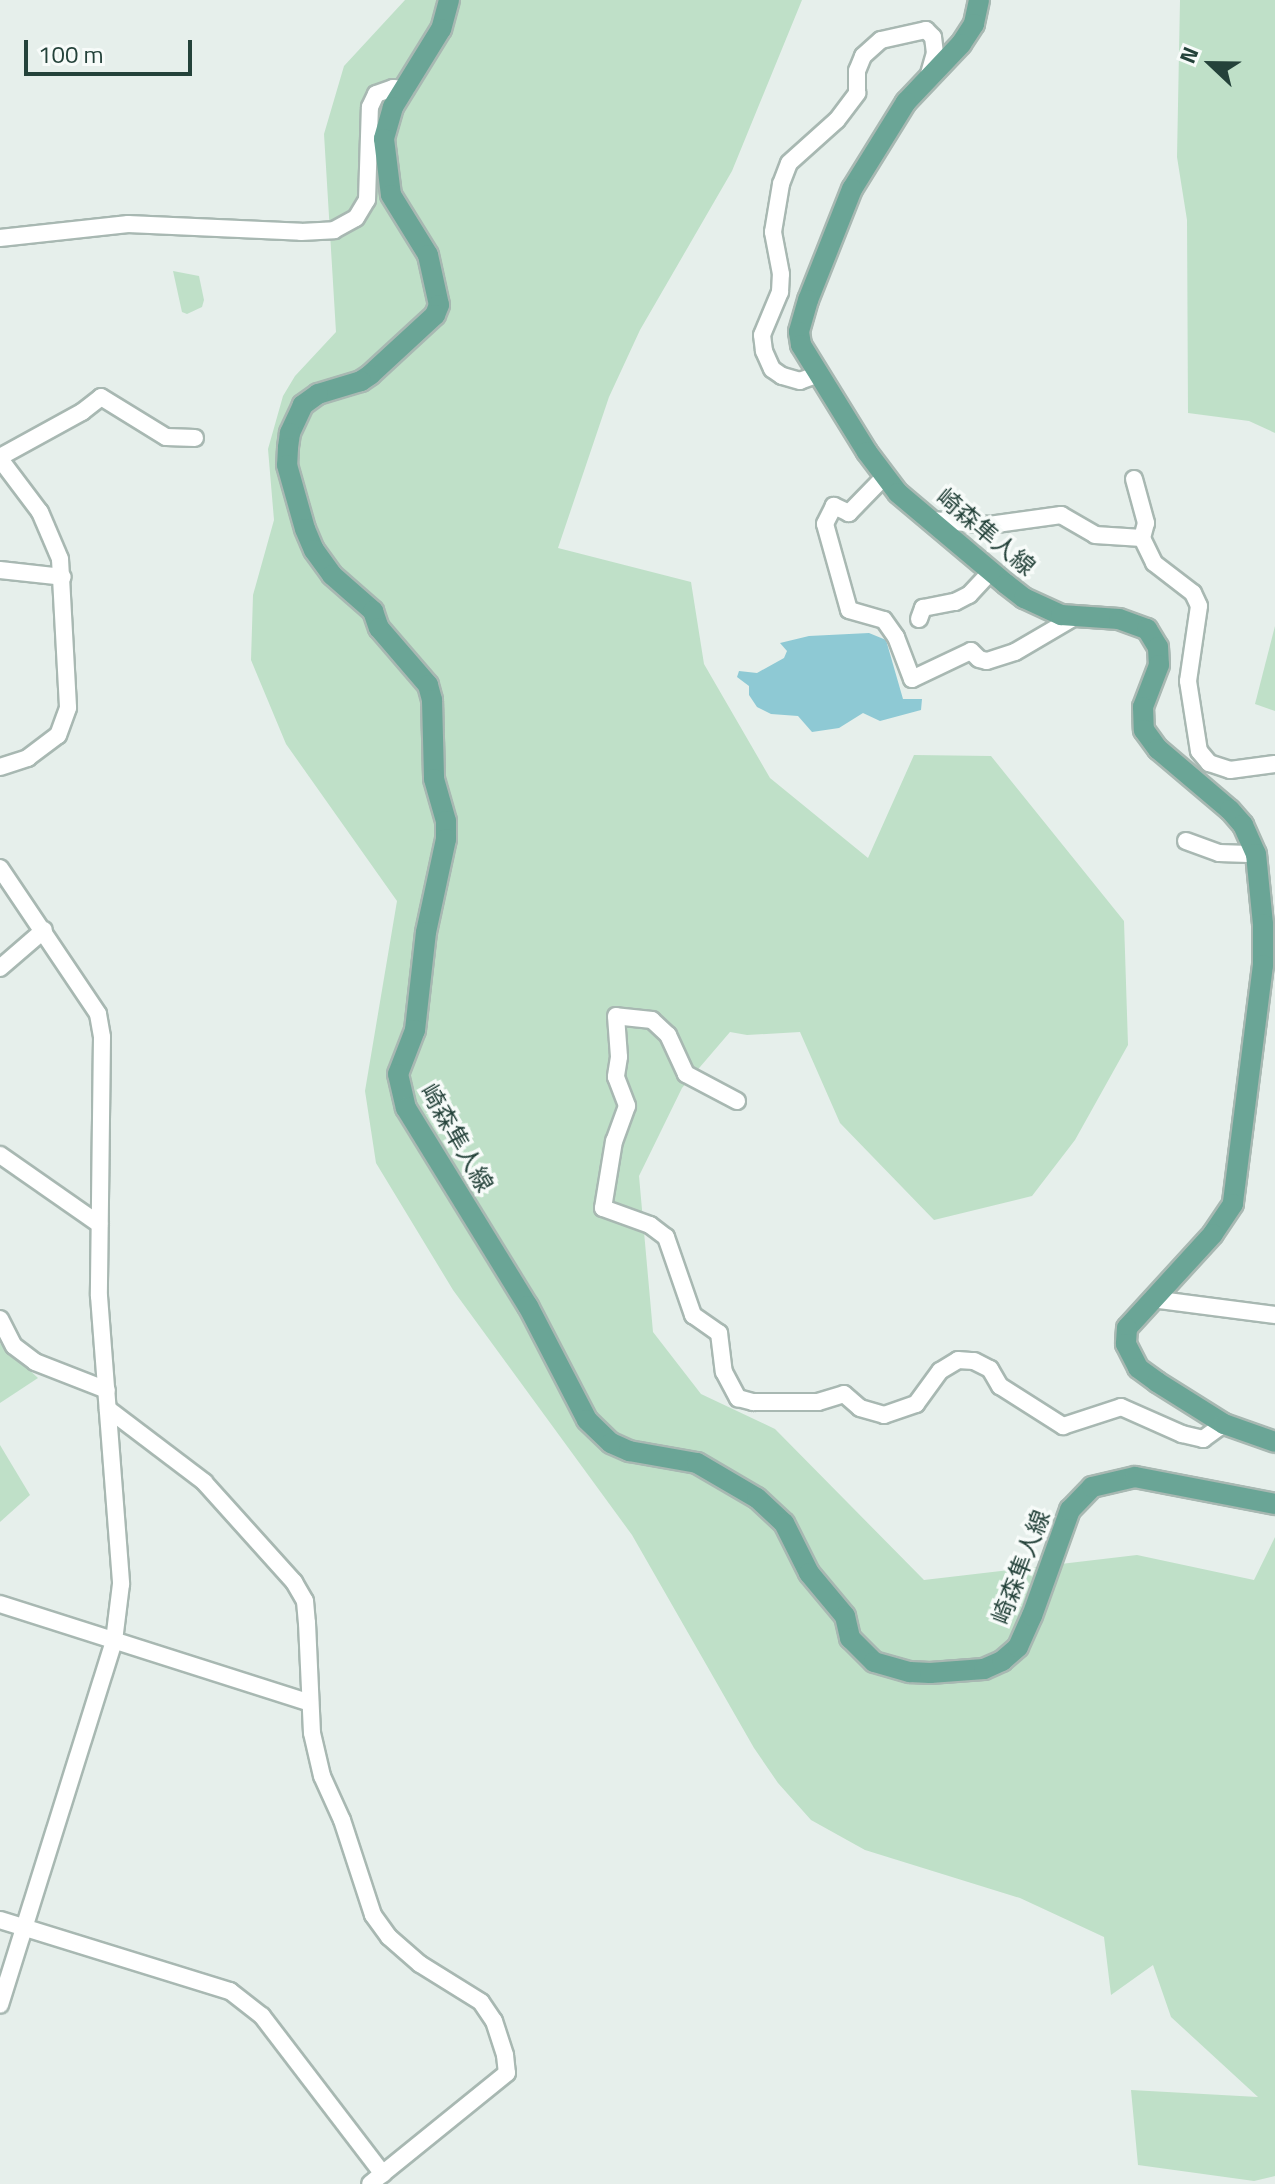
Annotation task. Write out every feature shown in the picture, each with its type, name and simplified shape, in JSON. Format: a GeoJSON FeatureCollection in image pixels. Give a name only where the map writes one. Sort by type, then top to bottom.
{"type":"FeatureCollection","features":[{"type":"Feature","properties":{"kind":"main road","name":"崎森隼人線"},"geometry":{"type":"LineString","coordinates":[[449,0],[441,29],[386,124],[388,183],[397,206],[428,255],[439,305],[435,315],[370,375],[361,381],[318,394],[303,405],[290,433],[287,465],[314,550],[332,575],[373,611],[379,628],[428,685],[432,700],[434,779],[446,821],[446,839],[426,932],[415,1030],[398,1074],[399,1089],[406,1108],[528,1306],[587,1420],[611,1443],[629,1451],[697,1463],[757,1498],[784,1523],[809,1573],[845,1616],[850,1638],[874,1662],[910,1672],[984,1669],[1002,1661],[1018,1647],[1070,1510],[1092,1487],[1135,1477],[1275,1504]]}},
{"type":"Feature","properties":{"kind":"main road","name":"崎森隼人線"},"geometry":{"type":"LineString","coordinates":[[979,0],[974,24],[968,34],[928,77],[885,134],[852,189],[808,300],[799,332],[801,345],[898,493],[991,571],[1024,598],[1073,618],[1131,622],[1147,629],[1153,636],[1159,665],[1143,707],[1144,730],[1158,749],[1230,810],[1243,825],[1256,854],[1267,891],[1263,965],[1233,1204],[1213,1234],[1127,1328],[1126,1344],[1131,1359],[1157,1382],[1224,1424],[1275,1442]]}},
{"type":"Feature","properties":{"kind":"street"},"geometry":{"type":"LineString","coordinates":[[819,374],[800,381],[782,376],[772,369],[764,351],[762,335],[780,292],[780,262],[773,246],[773,232],[781,184],[789,163],[837,120],[857,93],[857,71],[863,56],[881,40],[926,30],[933,37],[935,53],[928,77]]}},
{"type":"Feature","properties":{"kind":"street"},"geometry":{"type":"LineString","coordinates":[[0,238],[128,224],[301,232],[334,230],[356,218],[367,200],[370,107],[376,94],[393,88],[406,89]]}},
{"type":"Feature","properties":{"kind":"street"},"geometry":{"type":"LineString","coordinates":[[0,767],[28,758],[58,735],[68,708],[60,559],[40,512],[0,458],[82,412],[101,397],[166,437],[195,438]]}},
{"type":"Feature","properties":{"kind":"street"},"geometry":{"type":"LineString","coordinates":[[885,476],[849,513],[834,506],[825,524],[849,610],[884,620],[900,644],[912,679],[971,651],[979,659],[987,661],[1015,652],[1073,618]]}},
{"type":"Feature","properties":{"kind":"street"},"geometry":{"type":"LineString","coordinates":[[1134,479],[1146,523],[1142,538],[1154,563],[1193,593],[1199,606],[1188,681],[1199,751],[1209,763],[1230,770],[1275,764]]}},
{"type":"Feature","properties":{"kind":"street"},"geometry":{"type":"LineString","coordinates":[[932,520],[989,525],[1061,515],[1095,535],[1142,538]]}},
{"type":"Feature","properties":{"kind":"street"},"geometry":{"type":"LineString","coordinates":[[0,570],[63,577]]}},
{"type":"Feature","properties":{"kind":"street"},"geometry":{"type":"LineString","coordinates":[[919,619],[923,608],[955,602],[969,595],[991,571]]}},
{"type":"Feature","properties":{"kind":"street"},"geometry":{"type":"LineString","coordinates":[[1186,841],[1219,853],[1256,854]]}},
{"type":"Feature","properties":{"kind":"street"},"geometry":{"type":"LineString","coordinates":[[0,868],[98,1014],[102,1037],[99,1296],[121,1584],[114,1641],[0,2005]]}},
{"type":"Feature","properties":{"kind":"street"},"geometry":{"type":"LineString","coordinates":[[0,968],[44,930]]}},
{"type":"Feature","properties":{"kind":"street"},"geometry":{"type":"LineString","coordinates":[[737,1101],[686,1074],[668,1035],[652,1020],[616,1016],[619,1057],[616,1077],[627,1106],[614,1141],[603,1208],[650,1225],[666,1237],[693,1315],[719,1333],[724,1372],[738,1398],[753,1402],[818,1402],[844,1394],[860,1408],[884,1415],[916,1404],[940,1371],[958,1360],[974,1361],[990,1369],[1000,1386],[1063,1426],[1121,1407],[1182,1434],[1203,1439],[1224,1424]]}},
{"type":"Feature","properties":{"kind":"street"},"geometry":{"type":"LineString","coordinates":[[0,1155],[99,1224]]}},
{"type":"Feature","properties":{"kind":"street"},"geometry":{"type":"LineString","coordinates":[[1152,1299],[1275,1315]]}},
{"type":"Feature","properties":{"kind":"street"},"geometry":{"type":"LineString","coordinates":[[0,1319],[14,1346],[35,1362],[107,1390]]}},
{"type":"Feature","properties":{"kind":"street"},"geometry":{"type":"LineString","coordinates":[[0,1920],[230,1991],[262,2016],[377,2179],[507,2073],[505,2055],[494,2021],[481,2002],[420,1964],[389,1937],[373,1915],[342,1820],[322,1776],[312,1733],[305,1601],[294,1582],[204,1482],[108,1409]]}},
{"type":"Feature","properties":{"kind":"street"},"geometry":{"type":"LineString","coordinates":[[0,1604],[310,1703]]}},
{"type":"Feature","properties":{"kind":"green space"},"geometry":{"type":"Polygon","coordinates":[[[405,0],[802,0],[732,171],[640,330],[609,397],[558,548],[691,582],[704,664],[770,778],[868,858],[914,755],[991,756],[1124,921],[1128,1045],[1075,1140],[1032,1196],[934,1220],[840,1123],[800,1032],[747,1035],[730,1032],[682,1088],[639,1176],[653,1332],[701,1394],[775,1429],[924,1580],[1137,1555],[1254,1580],[1275,1537],[1275,2176],[1254,2181],[1138,2165],[1131,2090],[1258,2097],[1171,2017],[1153,1965],[1111,1995],[1104,1937],[1020,1898],[865,1850],[811,1820],[778,1783],[754,1748],[632,1535],[453,1290],[376,1163],[365,1091],[397,901],[286,744],[251,660],[253,595],[274,520],[268,449],[283,396],[295,376],[336,332],[324,134],[344,66],[405,0]]]}},
{"type":"Feature","properties":{"kind":"green space"},"geometry":{"type":"Polygon","coordinates":[[[1180,0],[1275,0],[1275,433],[1249,421],[1188,413],[1187,220],[1177,157],[1180,0]]]}},
{"type":"Feature","properties":{"kind":"green space"},"geometry":{"type":"Polygon","coordinates":[[[173,271],[199,276],[204,300],[202,307],[187,314],[182,312],[173,271]]]}},
{"type":"Feature","properties":{"kind":"green space"},"geometry":{"type":"Polygon","coordinates":[[[1275,626],[1275,711],[1255,704],[1275,626]]]}},
{"type":"Feature","properties":{"kind":"green space"},"geometry":{"type":"Polygon","coordinates":[[[0,1343],[38,1378],[0,1403],[0,1343]]]}},
{"type":"Feature","properties":{"kind":"green space"},"geometry":{"type":"Polygon","coordinates":[[[0,1445],[30,1495],[0,1522],[0,1445]]]}},
{"type":"Feature","properties":{"kind":"water"},"geometry":{"type":"Polygon","coordinates":[[[869,633],[886,640],[903,699],[922,699],[921,710],[880,721],[863,713],[839,728],[812,732],[798,716],[771,714],[757,707],[749,695],[749,686],[737,677],[739,671],[757,673],[784,658],[787,651],[780,643],[809,636],[869,633]]]}}]}
